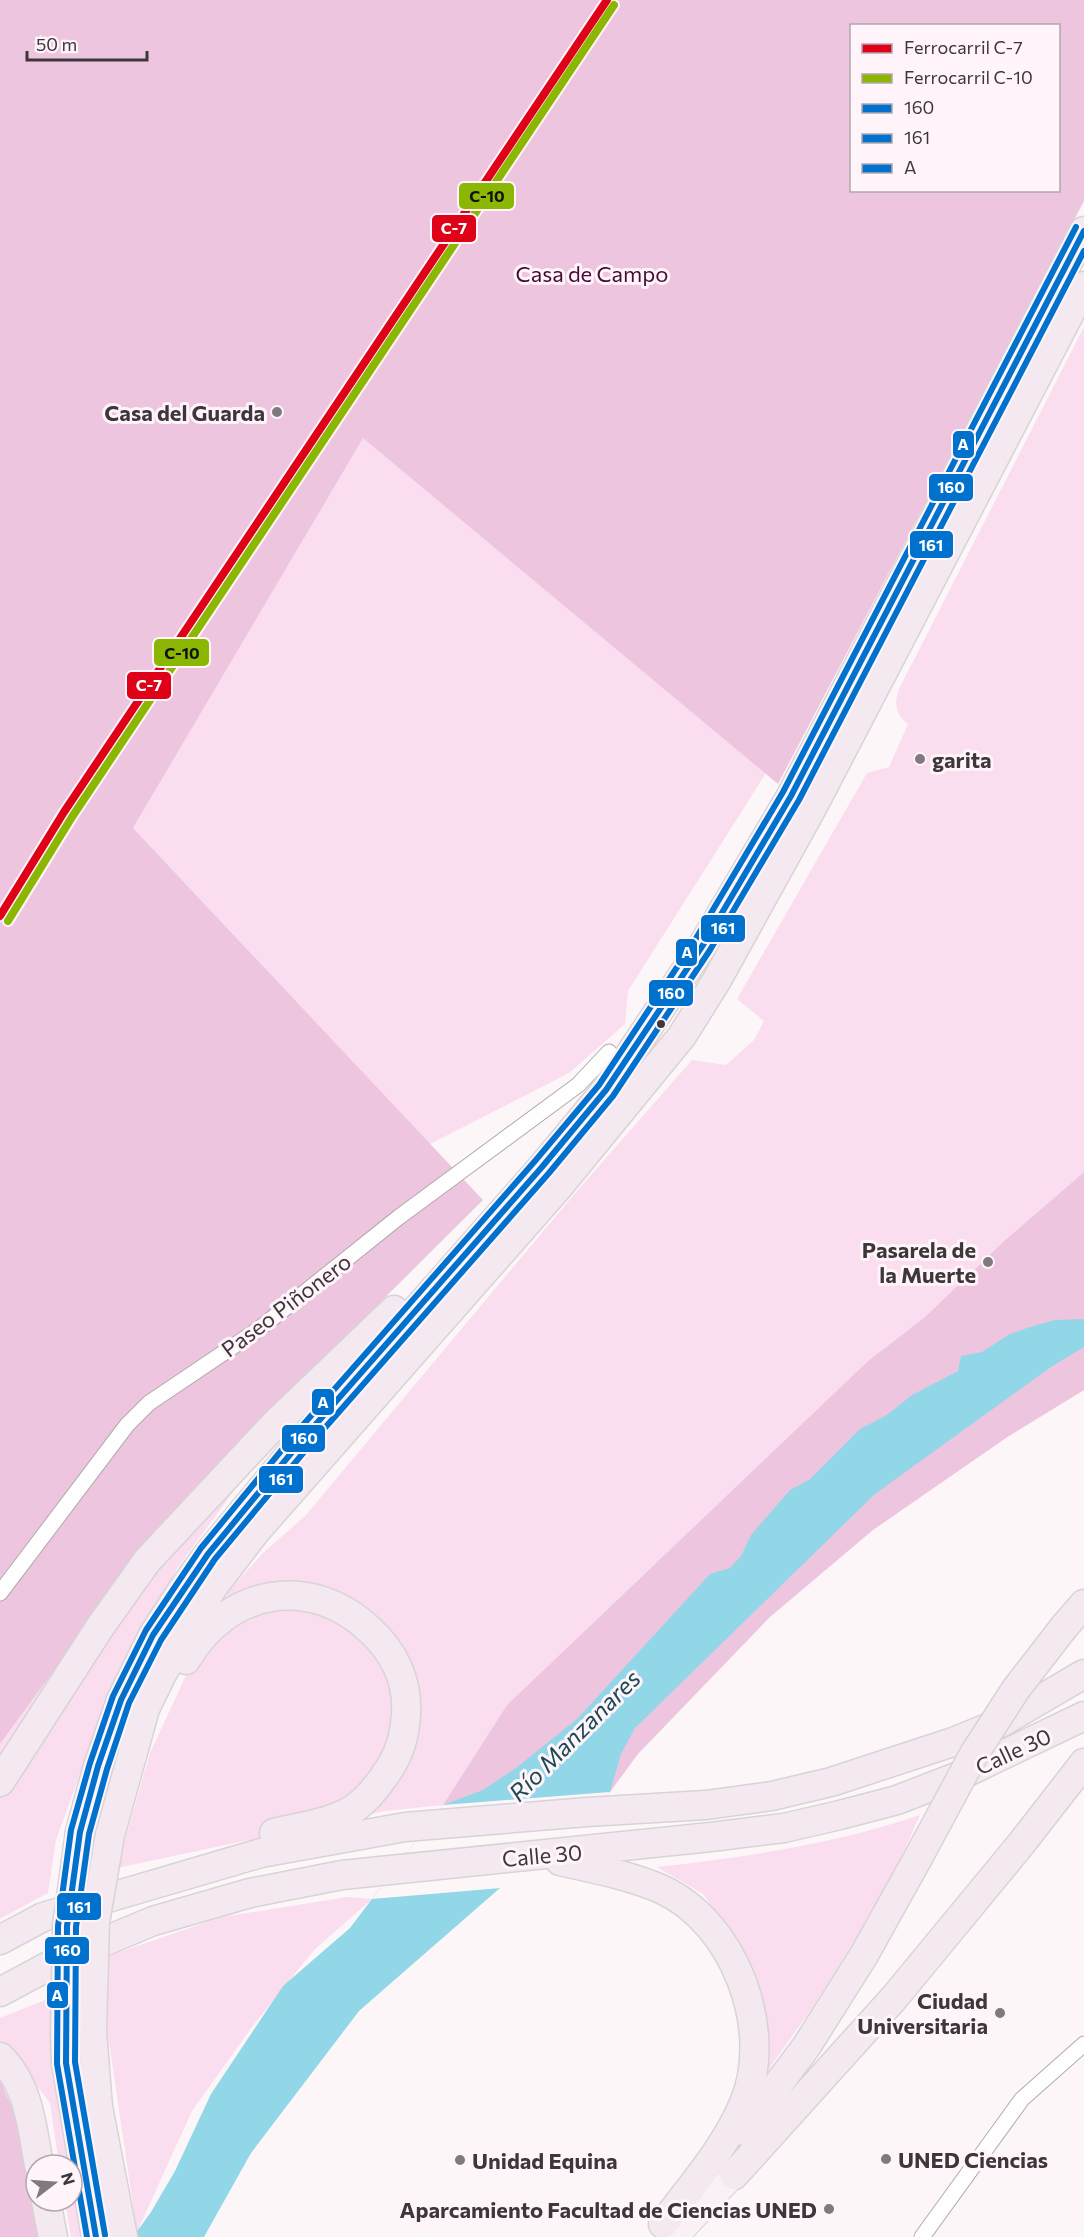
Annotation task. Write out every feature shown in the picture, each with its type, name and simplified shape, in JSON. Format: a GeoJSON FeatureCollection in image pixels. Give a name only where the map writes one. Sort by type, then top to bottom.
{"type":"FeatureCollection","features":[{"type":"Feature","properties":{"kind":"highway"},"geometry":{"type":"LineString","coordinates":[[120,2224],[98,2107],[79,2034],[67,1926],[80,1832],[98,1766],[121,1700],[153,1635],[208,1554],[302,1440],[542,1167],[606,1090],[703,945],[791,796],[1084,231]]}},
{"type":"Feature","properties":{"kind":"highway"},"geometry":{"type":"LineString","coordinates":[[95,2234],[66,2063],[79,2034],[112,1826],[145,1709],[166,1666],[213,1587],[256,1531],[560,1185],[682,1036],[717,980],[812,808],[1084,286]]}},
{"type":"Feature","properties":{"kind":"highway"},"geometry":{"type":"LineString","coordinates":[[0,1782],[100,1627],[147,1561],[275,1424],[542,1167]]}},
{"type":"Feature","properties":{"kind":"highway"},"geometry":{"type":"LineString","coordinates":[[43,1917],[154,1870],[220,1847],[322,1821],[351,1810],[369,1796],[384,1777],[397,1756],[405,1731],[404,1683],[395,1661],[383,1642],[358,1618],[317,1598],[296,1595],[265,1598],[245,1604],[221,1620],[191,1653],[156,1714],[112,1826]]}},
{"type":"Feature","properties":{"kind":"highway"},"geometry":{"type":"LineString","coordinates":[[664,2233],[806,2047],[864,1955],[974,1754],[1016,1689],[1084,1604]]}},
{"type":"Feature","properties":{"kind":"highway","name":"Calle 30"},"geometry":{"type":"LineString","coordinates":[[0,1940],[43,1917],[261,1853],[405,1827],[706,1805],[772,1796],[831,1782],[953,1742],[992,1726],[1084,1674]]}},
{"type":"Feature","properties":{"kind":"highway","name":"Calle 30"},"geometry":{"type":"LineString","coordinates":[[0,1992],[58,1961],[153,1921],[250,1893],[342,1875],[463,1861],[538,1856],[784,1828],[840,1815],[897,1800],[959,1776],[1084,1716]]}},
{"type":"Feature","properties":{"kind":"highway"},"geometry":{"type":"LineString","coordinates":[[734,2175],[894,1998],[1014,1853],[1084,1763]]}},
{"type":"Feature","properties":{"kind":"highway"},"geometry":{"type":"LineString","coordinates":[[538,1856],[628,1877],[662,1890],[690,1907],[716,1933],[737,1968],[751,2014],[755,2066],[744,2103],[724,2139],[664,2233]]}},
{"type":"Feature","properties":{"kind":"highway"},"geometry":{"type":"LineString","coordinates":[[0,2057],[19,2080],[24,2092],[37,2153]]}},
{"type":"Feature","properties":{"kind":"highway"},"geometry":{"type":"LineString","coordinates":[[48,2213],[53,2237]]}},
{"type":"Feature","properties":{"kind":"main road"},"geometry":{"type":"LineString","coordinates":[[664,2233],[734,2175]]}},
{"type":"Feature","properties":{"kind":"street","name":"Paseo Piñonero"},"geometry":{"type":"LineString","coordinates":[[0,1593],[127,1425],[149,1403],[259,1329],[399,1217],[578,1085],[609,1052]]}},
{"type":"Feature","properties":{"kind":"street"},"geometry":{"type":"LineString","coordinates":[[922,2237],[1022,2099],[1084,2044]]}},
{"type":"Feature","properties":{"kind":"shaded area"},"geometry":{"type":"Polygon","coordinates":[[[1084,327],[1084,1172],[1004,1241],[925,1317],[868,1361],[507,1705],[443,1805],[385,1811],[117,1868],[150,1753],[222,1598],[264,1552],[305,1516],[577,1191],[692,1060],[726,1065],[754,1040],[764,1021],[737,999],[867,773],[889,767],[908,724],[898,713],[896,699],[899,689],[1084,327]]]}},
{"type":"Feature","properties":{"kind":"shaded area"},"geometry":{"type":"Polygon","coordinates":[[[363,437],[766,773],[628,991],[625,1024],[569,1073],[430,1144],[133,828],[363,437]]]}},
{"type":"Feature","properties":{"kind":"shaded area"},"geometry":{"type":"Polygon","coordinates":[[[202,1464],[233,1492],[176,1570],[105,1705],[56,1840],[48,1893],[0,1919],[0,1744],[202,1464]]]}},
{"type":"Feature","properties":{"kind":"shaded area"},"geometry":{"type":"Polygon","coordinates":[[[920,1815],[886,1891],[812,2008],[766,2073],[761,1992],[739,1945],[703,1894],[657,1867],[723,1859],[823,1842],[920,1815]]]}},
{"type":"Feature","properties":{"kind":"shaded area"},"geometry":{"type":"Polygon","coordinates":[[[347,1897],[372,1899],[314,1950],[252,2027],[192,2111],[137,2232],[105,2015],[108,1956],[222,1917],[347,1897]]]}},
{"type":"Feature","properties":{"kind":"shaded area"},"geometry":{"type":"Polygon","coordinates":[[[50,1998],[58,2068],[72,2153],[57,2153],[50,2103],[13,2055],[0,2048],[0,2018],[50,1998]]]}},
{"type":"Feature","properties":{"kind":"shaded area"},"geometry":{"type":"Polygon","coordinates":[[[67,2213],[82,2213],[86,2237],[71,2237],[67,2213]]]}},
{"type":"Feature","properties":{"kind":"green space","name":"Casa de Campo"},"geometry":{"type":"Polygon","coordinates":[[[0,0],[1084,0],[1084,201],[778,784],[363,438],[133,828],[483,1200],[283,1399],[139,1554],[0,1744],[0,0]]]}},
{"type":"Feature","properties":{"kind":"green space"},"geometry":{"type":"Polygon","coordinates":[[[1084,1172],[1084,1390],[1006,1438],[873,1530],[770,1617],[638,1754],[610,1792],[443,1805],[507,1705],[868,1361],[925,1317],[1004,1241],[1084,1172]]]}},
{"type":"Feature","properties":{"kind":"green space"},"geometry":{"type":"Polygon","coordinates":[[[0,2080],[18,2121],[26,2153],[24,2153],[24,2213],[38,2213],[43,2237],[0,2237],[0,2080]]]}},
{"type":"Feature","properties":{"kind":"water","name":"Río Manzanares"},"geometry":{"type":"Polygon","coordinates":[[[1084,1319],[1084,1347],[1051,1367],[875,1494],[635,1728],[621,1754],[610,1792],[359,2011],[251,2153],[204,2237],[133,2237],[175,2171],[211,2094],[283,1986],[350,1928],[443,1805],[483,1790],[516,1768],[577,1719],[710,1574],[730,1568],[741,1556],[751,1535],[790,1490],[809,1480],[860,1429],[887,1415],[912,1395],[958,1371],[961,1356],[982,1352],[1010,1334],[1027,1328],[1055,1320],[1084,1319]]]}},
{"type":"Feature","properties":{"kind":"pier"},"geometry":{"type":"Polygon","coordinates":[[[610,1792],[501,1888],[372,1899],[443,1805],[610,1792]]]}},
{"type":"Feature","properties":{"kind":"rail line","name":"C-7"},"geometry":{"type":"LineString","coordinates":[[0,916],[64,812],[607,0]]}},
{"type":"Feature","properties":{"kind":"rail line","name":"C-10"},"geometry":{"type":"LineString","coordinates":[[8,921],[72,817],[614,5]]}},
{"type":"Feature","properties":{"kind":"transit line","name":"A"},"geometry":{"type":"LineString","coordinates":[[87,2237],[57,2064],[58,1926],[71,1830],[90,1763],[113,1696],[146,1630],[201,1548],[295,1434],[599,1085],[695,940],[783,792],[1076,227]]}},
{"type":"Feature","properties":{"kind":"transit line","name":"160"},"geometry":{"type":"LineString","coordinates":[[96,2237],[66,2063],[67,1926],[80,1832],[98,1766],[121,1700],[153,1635],[208,1554],[302,1440],[542,1167],[606,1090],[703,945],[791,796],[1084,231]]}},
{"type":"Feature","properties":{"kind":"transit line","name":"161"},"geometry":{"type":"LineString","coordinates":[[105,2235],[75,2062],[76,1927],[89,1834],[129,1703],[161,1640],[215,1559],[309,1446],[549,1173],[613,1096],[710,950],[799,800],[1084,251]]}},
{"type":"Feature","properties":{"kind":"place","name":"Casa del Guarda"},"geometry":{"type":"Point","coordinates":[277,412]}},
{"type":"Feature","properties":{"kind":"place","name":"garita"},"geometry":{"type":"Point","coordinates":[920,759]}},
{"type":"Feature","properties":{"kind":"place","name":"Pasarela de la Muerte"},"geometry":{"type":"Point","coordinates":[988,1262]}},
{"type":"Feature","properties":{"kind":"place","name":"Ciudad Universitaria"},"geometry":{"type":"Point","coordinates":[1000,2013]}},
{"type":"Feature","properties":{"kind":"place","name":"UNED Ciencias"},"geometry":{"type":"Point","coordinates":[886,2159]}},
{"type":"Feature","properties":{"kind":"place","name":"Unidad Equina"},"geometry":{"type":"Point","coordinates":[460,2160]}},
{"type":"Feature","properties":{"kind":"place","name":"Aparcamiento Facultad de Ciencias UNED"},"geometry":{"type":"Point","coordinates":[829,2209]}}]}
